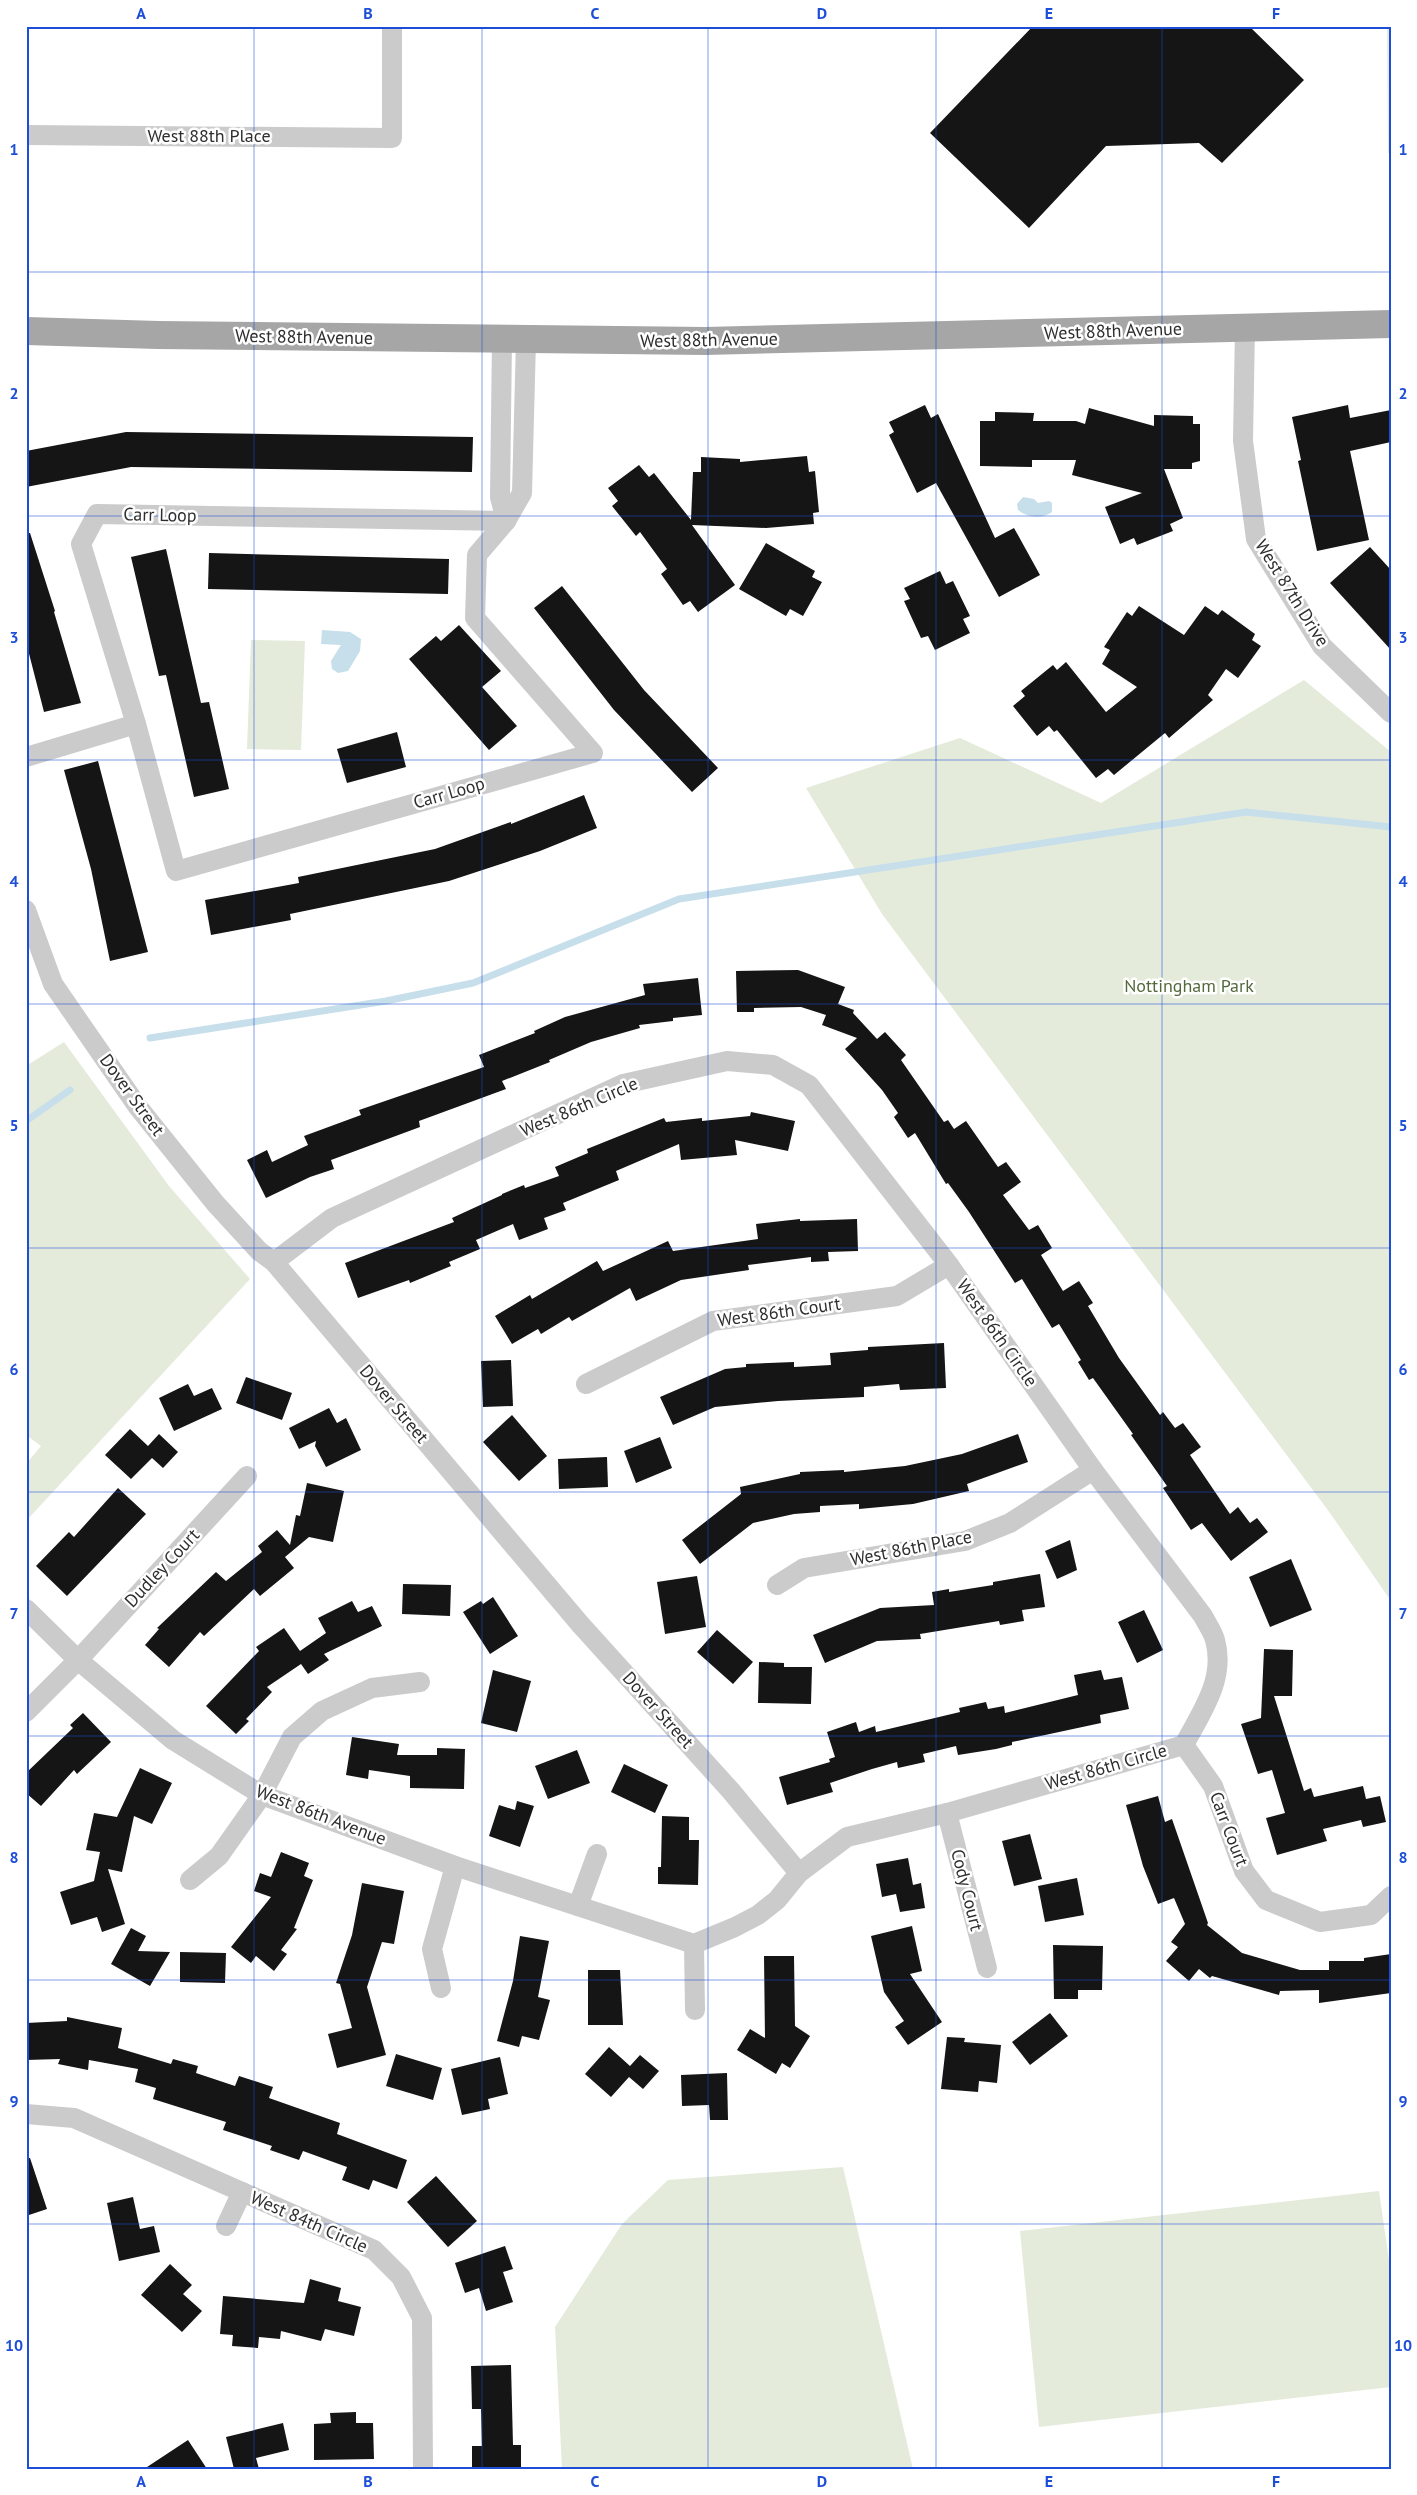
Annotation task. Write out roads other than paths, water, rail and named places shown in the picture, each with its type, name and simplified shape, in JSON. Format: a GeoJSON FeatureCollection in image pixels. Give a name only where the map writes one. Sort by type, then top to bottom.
{"type":"FeatureCollection","features":[{"type":"Feature","properties":{"kind":"main road","name":"West 88th Avenue"},"geometry":{"type":"LineString","coordinates":[[26,331],[158,335],[705,341],[1391,324]]}},
{"type":"Feature","properties":{"kind":"street","name":"West 88th Place"},"geometry":{"type":"LineString","coordinates":[[26,135],[392,138],[392,26]]}},
{"type":"Feature","properties":{"kind":"street","name":"West 87th Drive"},"geometry":{"type":"LineString","coordinates":[[1245,327],[1244,441],[1256,539],[1322,646],[1391,713]]}},
{"type":"Feature","properties":{"kind":"street","name":"Carr Loop"},"geometry":{"type":"LineString","coordinates":[[506,521],[97,514],[81,544],[136,724],[176,871],[593,753],[475,618],[477,555],[506,521],[522,493],[514,340]]}},
{"type":"Feature","properties":{"kind":"street"},"geometry":{"type":"LineString","coordinates":[[26,757],[136,724]]}},
{"type":"Feature","properties":{"kind":"street","name":"Dover Street"},"geometry":{"type":"LineString","coordinates":[[26,910],[53,984],[138,1107],[215,1203],[259,1251],[274,1262],[580,1624],[730,1791],[799,1874]]}},
{"type":"Feature","properties":{"kind":"street","name":"West 86th Circle"},"geometry":{"type":"LineString","coordinates":[[274,1262],[332,1218],[623,1084],[727,1061],[773,1065],[809,1085],[949,1265],[1093,1470],[1203,1616],[1215,1640],[1218,1667],[1213,1691],[1184,1745],[947,1813],[848,1837],[799,1874]]}},
{"type":"Feature","properties":{"kind":"street","name":"West 86th Court"},"geometry":{"type":"LineString","coordinates":[[586,1384],[713,1321],[896,1296],[949,1265]]}},
{"type":"Feature","properties":{"kind":"street","name":"West 86th Place"},"geometry":{"type":"LineString","coordinates":[[777,1585],[804,1568],[965,1541],[1010,1523],[1093,1470]]}},
{"type":"Feature","properties":{"kind":"street","name":"Dudley Court"},"geometry":{"type":"LineString","coordinates":[[26,1712],[78,1660],[246,1476]]}},
{"type":"Feature","properties":{"kind":"street","name":"West 86th Avenue"},"geometry":{"type":"LineString","coordinates":[[26,1609],[78,1660],[173,1740],[262,1795],[455,1866],[694,1944]]}},
{"type":"Feature","properties":{"kind":"street"},"geometry":{"type":"LineString","coordinates":[[190,1880],[219,1856],[262,1795],[292,1737],[322,1711],[372,1688],[420,1682]]}},
{"type":"Feature","properties":{"kind":"street","name":"Carr Court"},"geometry":{"type":"LineString","coordinates":[[1184,1745],[1213,1786],[1244,1871],[1266,1900],[1320,1922],[1371,1915],[1391,1896]]}},
{"type":"Feature","properties":{"kind":"street","name":"Cody Court"},"geometry":{"type":"LineString","coordinates":[[947,1813],[987,1968]]}},
{"type":"Feature","properties":{"kind":"street"},"geometry":{"type":"LineString","coordinates":[[578,1906],[597,1854]]}},
{"type":"Feature","properties":{"kind":"street"},"geometry":{"type":"LineString","coordinates":[[442,1988],[432,1949],[455,1866]]}},
{"type":"Feature","properties":{"kind":"street"},"geometry":{"type":"LineString","coordinates":[[695,2010],[694,1944],[758,1915],[777,1900],[799,1874]]}},
{"type":"Feature","properties":{"kind":"street","name":"West 84th Circle"},"geometry":{"type":"LineString","coordinates":[[26,2114],[74,2118],[374,2250],[401,2277],[422,2318],[423,2469]]}},
{"type":"Feature","properties":{"kind":"street"},"geometry":{"type":"LineString","coordinates":[[226,2226],[242,2192]]}},
{"type":"Feature","properties":{"kind":"water"},"geometry":{"type":"Polygon","coordinates":[[[1023,497],[1034,499],[1038,503],[1049,501],[1052,503],[1052,512],[1040,517],[1022,513],[1018,510],[1017,504],[1023,497]]]}},
{"type":"Feature","properties":{"kind":"water"},"geometry":{"type":"Polygon","coordinates":[[[322,630],[350,632],[361,639],[360,651],[348,671],[338,673],[332,669],[331,661],[341,645],[321,644],[322,630]]]}},
{"type":"Feature","properties":{"kind":"waterway"},"geometry":{"type":"LineString","coordinates":[[150,1038],[386,1001],[473,983],[679,899],[1246,812],[1391,827]]}},
{"type":"Feature","properties":{"kind":"waterway"},"geometry":{"type":"LineString","coordinates":[[26,1121],[70,1090]]}},
{"type":"Feature","properties":{"kind":"park label","name":"Nottingham Park"},"geometry":{"type":"Point","coordinates":[1189,986]}}]}
